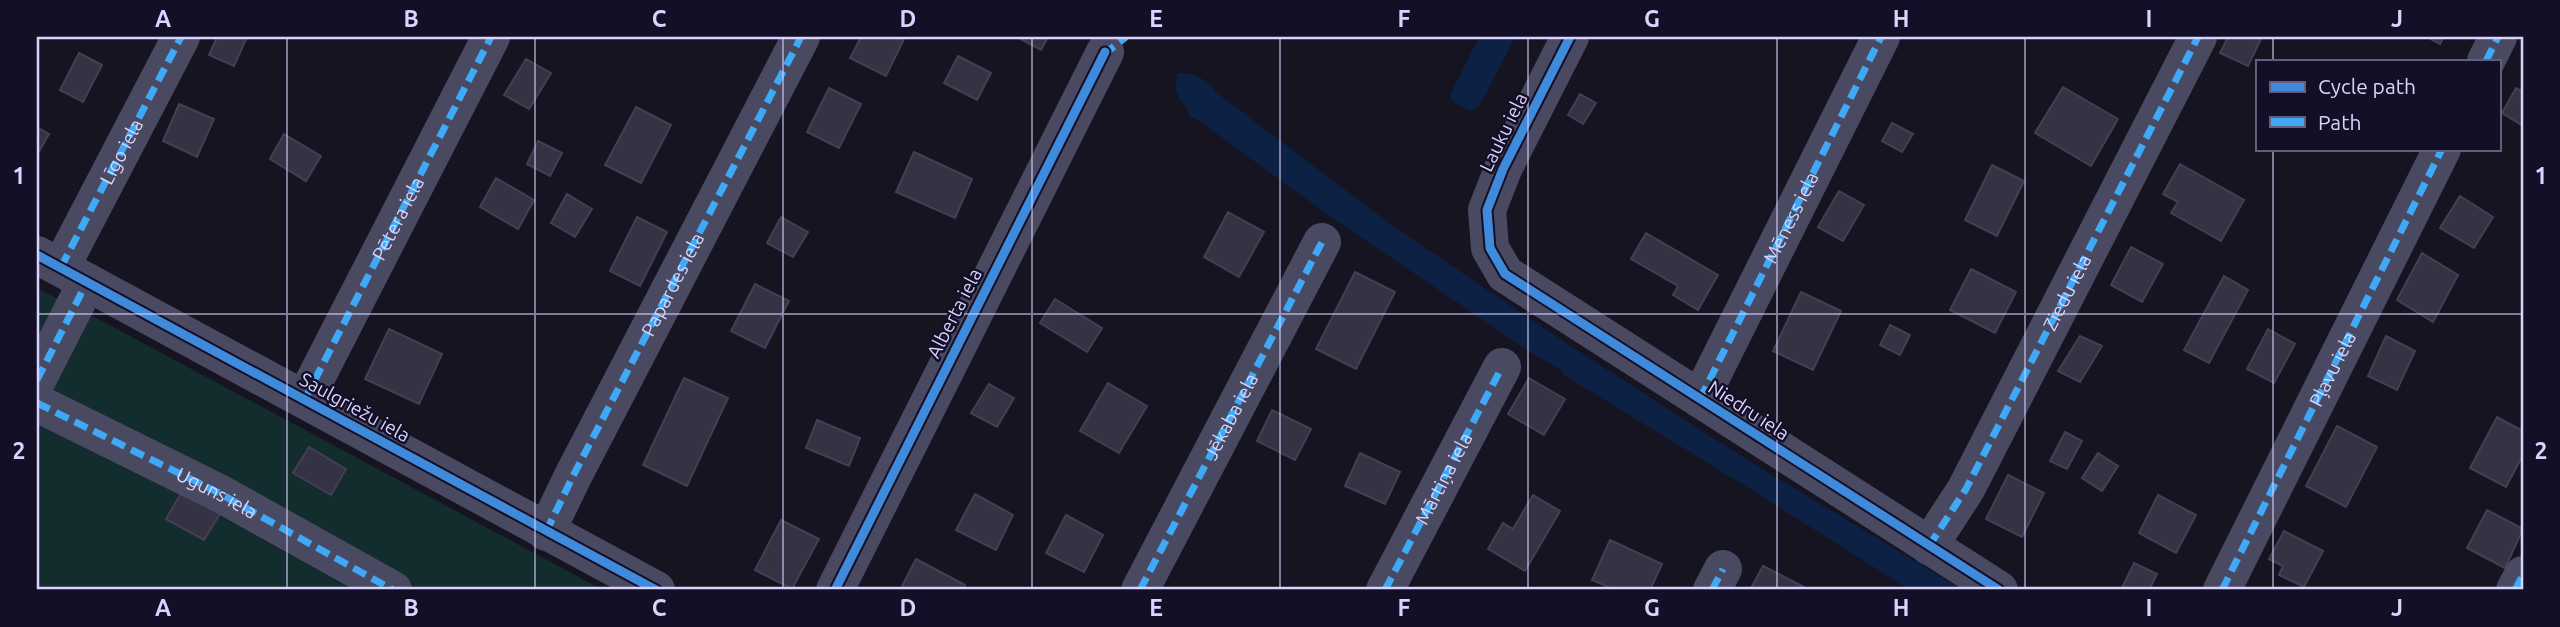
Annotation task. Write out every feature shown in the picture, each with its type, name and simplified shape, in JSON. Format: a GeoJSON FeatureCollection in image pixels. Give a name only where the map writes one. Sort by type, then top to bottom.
{"type":"FeatureCollection","features":[{"type":"Feature","properties":{"kind":"street","name":"Līgo iela"},"geometry":{"type":"LineString","coordinates":[[37,380],[62,268],[181,37]]}},
{"type":"Feature","properties":{"kind":"street","name":"Pētera iela"},"geometry":{"type":"LineString","coordinates":[[305,399],[491,37]]}},
{"type":"Feature","properties":{"kind":"street","name":"Papardes iela"},"geometry":{"type":"LineString","coordinates":[[546,532],[801,37]]}},
{"type":"Feature","properties":{"kind":"street","name":"Lauku iela"},"geometry":{"type":"LineString","coordinates":[[1490,248],[1488,210],[1503,169],[1570,37]]}},
{"type":"Feature","properties":{"kind":"street","name":"Mēness iela"},"geometry":{"type":"LineString","coordinates":[[1700,399],[1881,37]]}},
{"type":"Feature","properties":{"kind":"street","name":"Ziedu iela"},"geometry":{"type":"LineString","coordinates":[[1929,546],[1966,489],[2198,37]]}},
{"type":"Feature","properties":{"kind":"street"},"geometry":{"type":"LineString","coordinates":[[2486,60],[2498,37]]}},
{"type":"Feature","properties":{"kind":"street","name":"Alberta iela"},"geometry":{"type":"LineString","coordinates":[[835,590],[1105,52]]}},
{"type":"Feature","properties":{"kind":"street","name":"Pļavu iela"},"geometry":{"type":"LineString","coordinates":[[2222,590],[2442,150]]}},
{"type":"Feature","properties":{"kind":"street","name":"Jēkaba iela"},"geometry":{"type":"LineString","coordinates":[[1140,590],[1322,242]]}},
{"type":"Feature","properties":{"kind":"street","name":"Niedru iela"},"geometry":{"type":"LineString","coordinates":[[1490,248],[1505,274],[1999,590]]}},
{"type":"Feature","properties":{"kind":"street","name":"Saulgriežu iela"},"geometry":{"type":"LineString","coordinates":[[62,268],[656,590]]}},
{"type":"Feature","properties":{"kind":"street","name":"Mārtiņa iela"},"geometry":{"type":"LineString","coordinates":[[1385,590],[1502,367]]}},
{"type":"Feature","properties":{"kind":"street","name":"Uguns iela"},"geometry":{"type":"LineString","coordinates":[[37,402],[219,493],[393,590]]}},
{"type":"Feature","properties":{"kind":"street"},"geometry":{"type":"LineString","coordinates":[[2515,590],[2523,575]]}},
{"type":"Feature","properties":{"kind":"green space"},"geometry":{"type":"Polygon","coordinates":[[[37,288],[64,302],[37,349],[37,288]]]}},
{"type":"Feature","properties":{"kind":"green space"},"geometry":{"type":"Polygon","coordinates":[[[89,314],[603,590],[407,590],[47,390],[89,314]]]}},
{"type":"Feature","properties":{"kind":"green space"},"geometry":{"type":"Polygon","coordinates":[[[37,414],[353,590],[37,590],[37,414]]]}},
{"type":"Feature","properties":{"kind":"water"},"geometry":{"type":"Polygon","coordinates":[[[1479,37],[1515,37],[1479,107],[1469,111],[1451,100],[1451,93],[1479,37]]]}},
{"type":"Feature","properties":{"kind":"water"},"geometry":{"type":"Polygon","coordinates":[[[1178,73],[1195,75],[1205,81],[1217,93],[1393,226],[1569,345],[1749,461],[1963,590],[1910,590],[1562,374],[1561,370],[1536,356],[1324,212],[1195,118],[1191,118],[1175,88],[1178,73]]]}},
{"type":"Feature","properties":{"kind":"building"},"geometry":{"type":"Polygon","coordinates":[[[217,37],[247,37],[234,66],[209,55],[217,37]]]}},
{"type":"Feature","properties":{"kind":"building"},"geometry":{"type":"Polygon","coordinates":[[[861,37],[905,37],[886,76],[850,58],[861,37]]]}},
{"type":"Feature","properties":{"kind":"building"},"geometry":{"type":"Polygon","coordinates":[[[1017,37],[1048,37],[1041,50],[1017,37]]]}},
{"type":"Feature","properties":{"kind":"building"},"geometry":{"type":"Polygon","coordinates":[[[2228,37],[2262,37],[2248,66],[2220,53],[2228,37]]]}},
{"type":"Feature","properties":{"kind":"building"},"geometry":{"type":"Polygon","coordinates":[[[2427,37],[2444,37],[2440,44],[2427,37]]]}},
{"type":"Feature","properties":{"kind":"building"},"geometry":{"type":"Polygon","coordinates":[[[79,53],[102,65],[83,102],[60,90],[79,53]]]}},
{"type":"Feature","properties":{"kind":"building"},"geometry":{"type":"Polygon","coordinates":[[[958,56],[991,73],[977,100],[944,83],[958,56]]]}},
{"type":"Feature","properties":{"kind":"building"},"geometry":{"type":"Polygon","coordinates":[[[526,59],[551,73],[529,109],[504,95],[526,59]]]}},
{"type":"Feature","properties":{"kind":"building"},"geometry":{"type":"Polygon","coordinates":[[[2063,87],[2118,119],[2091,166],[2035,133],[2063,87]]]}},
{"type":"Feature","properties":{"kind":"building"},"geometry":{"type":"Polygon","coordinates":[[[829,88],[861,104],[839,148],[807,132],[829,88]]]}},
{"type":"Feature","properties":{"kind":"building"},"geometry":{"type":"Polygon","coordinates":[[[2516,88],[2523,92],[2523,126],[2502,113],[2516,88]]]}},
{"type":"Feature","properties":{"kind":"building"},"geometry":{"type":"Polygon","coordinates":[[[1580,94],[1596,103],[1583,124],[1568,115],[1580,94]]]}},
{"type":"Feature","properties":{"kind":"building"},"geometry":{"type":"Polygon","coordinates":[[[179,104],[214,119],[197,157],[163,141],[179,104]]]}},
{"type":"Feature","properties":{"kind":"building"},"geometry":{"type":"Polygon","coordinates":[[[636,107],[671,125],[641,183],[605,165],[636,107]]]}},
{"type":"Feature","properties":{"kind":"building"},"geometry":{"type":"Polygon","coordinates":[[[1892,123],[1913,134],[1902,152],[1882,141],[1892,123]]]}},
{"type":"Feature","properties":{"kind":"building"},"geometry":{"type":"Polygon","coordinates":[[[37,127],[49,134],[37,155],[37,127]]]}},
{"type":"Feature","properties":{"kind":"building"},"geometry":{"type":"Polygon","coordinates":[[[284,134],[321,156],[306,181],[270,159],[284,134]]]}},
{"type":"Feature","properties":{"kind":"building"},"geometry":{"type":"Polygon","coordinates":[[[538,141],[562,153],[550,176],[527,164],[538,141]]]}},
{"type":"Feature","properties":{"kind":"building"},"geometry":{"type":"Polygon","coordinates":[[[914,152],[972,179],[955,218],[896,192],[914,152]]]}},
{"type":"Feature","properties":{"kind":"building"},"geometry":{"type":"Polygon","coordinates":[[[2180,164],[2244,200],[2221,241],[2171,213],[2178,202],[2163,194],[2180,164]]]}},
{"type":"Feature","properties":{"kind":"building"},"geometry":{"type":"Polygon","coordinates":[[[1992,165],[2024,181],[1997,236],[1965,220],[1992,165]]]}},
{"type":"Feature","properties":{"kind":"building"},"geometry":{"type":"Polygon","coordinates":[[[496,178],[534,200],[518,229],[480,207],[496,178]]]}},
{"type":"Feature","properties":{"kind":"building"},"geometry":{"type":"Polygon","coordinates":[[[1839,191],[1864,205],[1843,241],[1818,227],[1839,191]]]}},
{"type":"Feature","properties":{"kind":"building"},"geometry":{"type":"Polygon","coordinates":[[[567,194],[592,209],[575,237],[551,223],[567,194]]]}},
{"type":"Feature","properties":{"kind":"building"},"geometry":{"type":"Polygon","coordinates":[[[2460,196],[2493,217],[2474,248],[2440,228],[2460,196]]]}},
{"type":"Feature","properties":{"kind":"building"},"geometry":{"type":"Polygon","coordinates":[[[1228,212],[1264,232],[1239,277],[1204,257],[1228,212]]]}},
{"type":"Feature","properties":{"kind":"building"},"geometry":{"type":"Polygon","coordinates":[[[637,217],[667,232],[640,286],[610,271],[637,217]]]}},
{"type":"Feature","properties":{"kind":"building"},"geometry":{"type":"Polygon","coordinates":[[[781,217],[808,232],[793,257],[767,243],[781,217]]]}},
{"type":"Feature","properties":{"kind":"building"},"geometry":{"type":"Polygon","coordinates":[[[1646,233],[1718,275],[1698,310],[1673,295],[1678,286],[1631,259],[1646,233]]]}},
{"type":"Feature","properties":{"kind":"building"},"geometry":{"type":"Polygon","coordinates":[[[2131,247],[2163,264],[2142,302],[2111,285],[2131,247]]]}},
{"type":"Feature","properties":{"kind":"building"},"geometry":{"type":"Polygon","coordinates":[[[2422,253],[2458,275],[2433,322],[2397,300],[2422,253]]]}},
{"type":"Feature","properties":{"kind":"building"},"geometry":{"type":"Polygon","coordinates":[[[1971,269],[2016,292],[1995,333],[1950,310],[1971,269]]]}},
{"type":"Feature","properties":{"kind":"building"},"geometry":{"type":"Polygon","coordinates":[[[1355,272],[1395,292],[1356,369],[1316,349],[1355,272]]]}},
{"type":"Feature","properties":{"kind":"building"},"geometry":{"type":"Polygon","coordinates":[[[2224,276],[2248,290],[2209,363],[2184,350],[2224,276]]]}},
{"type":"Feature","properties":{"kind":"building"},"geometry":{"type":"Polygon","coordinates":[[[755,284],[789,301],[765,348],[731,331],[755,284]]]}},
{"type":"Feature","properties":{"kind":"building"},"geometry":{"type":"Polygon","coordinates":[[[1801,292],[1841,311],[1813,370],[1773,351],[1801,292]]]}},
{"type":"Feature","properties":{"kind":"building"},"geometry":{"type":"Polygon","coordinates":[[[1055,299],[1102,328],[1087,352],[1040,323],[1055,299]]]}},
{"type":"Feature","properties":{"kind":"building"},"geometry":{"type":"Polygon","coordinates":[[[1890,325],[1910,335],[1900,355],[1880,345],[1890,325]]]}},
{"type":"Feature","properties":{"kind":"building"},"geometry":{"type":"Polygon","coordinates":[[[389,329],[442,354],[419,404],[365,379],[389,329]]]}},
{"type":"Feature","properties":{"kind":"building"},"geometry":{"type":"Polygon","coordinates":[[[2268,329],[2295,344],[2274,383],[2247,369],[2268,329]]]}},
{"type":"Feature","properties":{"kind":"building"},"geometry":{"type":"Polygon","coordinates":[[[2080,336],[2102,346],[2080,382],[2058,371],[2080,336]]]}},
{"type":"Feature","properties":{"kind":"building"},"geometry":{"type":"Polygon","coordinates":[[[2386,336],[2415,351],[2397,390],[2368,376],[2386,336]]]}},
{"type":"Feature","properties":{"kind":"building"},"geometry":{"type":"Polygon","coordinates":[[[684,378],[728,398],[687,486],[643,465],[684,378]]]}},
{"type":"Feature","properties":{"kind":"building"},"geometry":{"type":"Polygon","coordinates":[[[1529,378],[1565,399],[1544,435],[1508,414],[1529,378]]]}},
{"type":"Feature","properties":{"kind":"building"},"geometry":{"type":"Polygon","coordinates":[[[1108,383],[1147,406],[1119,453],[1080,431],[1108,383]]]}},
{"type":"Feature","properties":{"kind":"building"},"geometry":{"type":"Polygon","coordinates":[[[989,384],[1014,398],[997,427],[971,413],[989,384]]]}},
{"type":"Feature","properties":{"kind":"building"},"geometry":{"type":"Polygon","coordinates":[[[1272,410],[1311,429],[1295,460],[1257,441],[1272,410]]]}},
{"type":"Feature","properties":{"kind":"building"},"geometry":{"type":"Polygon","coordinates":[[[2497,417],[2523,431],[2523,455],[2506,487],[2470,468],[2497,417]]]}},
{"type":"Feature","properties":{"kind":"building"},"geometry":{"type":"Polygon","coordinates":[[[817,420],[860,438],[849,466],[806,448],[817,420]]]}},
{"type":"Feature","properties":{"kind":"building"},"geometry":{"type":"Polygon","coordinates":[[[2337,426],[2377,447],[2346,507],[2306,486],[2337,426]]]}},
{"type":"Feature","properties":{"kind":"building"},"geometry":{"type":"Polygon","coordinates":[[[2065,432],[2082,441],[2067,469],[2050,461],[2065,432]]]}},
{"type":"Feature","properties":{"kind":"building"},"geometry":{"type":"Polygon","coordinates":[[[309,447],[346,469],[331,495],[293,473],[309,447]]]}},
{"type":"Feature","properties":{"kind":"building"},"geometry":{"type":"Polygon","coordinates":[[[1360,453],[1400,472],[1385,504],[1345,486],[1360,453]]]}},
{"type":"Feature","properties":{"kind":"building"},"geometry":{"type":"Polygon","coordinates":[[[2098,453],[2118,466],[2102,491],[2082,478],[2098,453]]]}},
{"type":"Feature","properties":{"kind":"building"},"geometry":{"type":"Polygon","coordinates":[[[2008,475],[2044,493],[2022,537],[1986,519],[2008,475]]]}},
{"type":"Feature","properties":{"kind":"building"},"geometry":{"type":"Polygon","coordinates":[[[183,490],[221,512],[204,540],[166,519],[183,490]]]}},
{"type":"Feature","properties":{"kind":"building"},"geometry":{"type":"Polygon","coordinates":[[[975,494],[1013,515],[996,550],[956,530],[975,494]]]}},
{"type":"Feature","properties":{"kind":"building"},"geometry":{"type":"Polygon","coordinates":[[[1533,495],[1560,511],[1525,571],[1488,549],[1503,523],[1513,529],[1533,495]]]}},
{"type":"Feature","properties":{"kind":"building"},"geometry":{"type":"Polygon","coordinates":[[[2158,495],[2196,515],[2176,553],[2139,533],[2158,495]]]}},
{"type":"Feature","properties":{"kind":"building"},"geometry":{"type":"Polygon","coordinates":[[[2487,510],[2523,529],[2505,568],[2467,548],[2487,510]]]}},
{"type":"Feature","properties":{"kind":"building"},"geometry":{"type":"Polygon","coordinates":[[[1066,515],[1103,535],[1084,572],[1046,553],[1066,515]]]}},
{"type":"Feature","properties":{"kind":"building"},"geometry":{"type":"Polygon","coordinates":[[[781,520],[819,539],[792,589],[755,570],[781,520]]]}},
{"type":"Feature","properties":{"kind":"building"},"geometry":{"type":"Polygon","coordinates":[[[2284,531],[2323,551],[2304,587],[2279,575],[2283,566],[2269,559],[2284,531]]]}},
{"type":"Feature","properties":{"kind":"building"},"geometry":{"type":"Polygon","coordinates":[[[1610,540],[1662,564],[1650,590],[1615,590],[1592,580],[1610,540]]]}},
{"type":"Feature","properties":{"kind":"building"},"geometry":{"type":"Polygon","coordinates":[[[916,559],[965,585],[962,590],[900,590],[916,559]]]}},
{"type":"Feature","properties":{"kind":"building"},"geometry":{"type":"Polygon","coordinates":[[[2134,563],[2157,574],[2149,590],[2121,590],[2134,563]]]}},
{"type":"Feature","properties":{"kind":"building"},"geometry":{"type":"Polygon","coordinates":[[[1763,566],[1806,588],[1805,590],[1750,590],[1763,566]]]}},
{"type":"Feature","properties":{"kind":"marked path"},"geometry":{"type":"LineString","coordinates":[[61,267],[181,37]]}},
{"type":"Feature","properties":{"kind":"marked path"},"geometry":{"type":"LineString","coordinates":[[305,399],[491,37]]}},
{"type":"Feature","properties":{"kind":"marked path"},"geometry":{"type":"LineString","coordinates":[[546,532],[801,37]]}},
{"type":"Feature","properties":{"kind":"marked path"},"geometry":{"type":"LineString","coordinates":[[1103,55],[1126,37]]}},
{"type":"Feature","properties":{"kind":"marked path"},"geometry":{"type":"LineString","coordinates":[[1700,399],[1881,37]]}},
{"type":"Feature","properties":{"kind":"marked path"},"geometry":{"type":"LineString","coordinates":[[1929,546],[1966,489],[2198,37]]}},
{"type":"Feature","properties":{"kind":"marked path"},"geometry":{"type":"LineString","coordinates":[[2486,60],[2498,37]]}},
{"type":"Feature","properties":{"kind":"marked path"},"geometry":{"type":"LineString","coordinates":[[2222,590],[2442,150]]}},
{"type":"Feature","properties":{"kind":"marked path"},"geometry":{"type":"LineString","coordinates":[[1140,590],[1322,242]]}},
{"type":"Feature","properties":{"kind":"marked path"},"geometry":{"type":"LineString","coordinates":[[37,380],[87,282]]}},
{"type":"Feature","properties":{"kind":"marked path"},"geometry":{"type":"LineString","coordinates":[[1385,590],[1502,367]]}},
{"type":"Feature","properties":{"kind":"marked path"},"geometry":{"type":"LineString","coordinates":[[37,403],[219,493],[393,590]]}},
{"type":"Feature","properties":{"kind":"marked path"},"geometry":{"type":"LineString","coordinates":[[1712,590],[1723,569]]}},
{"type":"Feature","properties":{"kind":"marked path"},"geometry":{"type":"LineString","coordinates":[[2515,590],[2523,575]]}},
{"type":"Feature","properties":{"kind":"cycle path"},"geometry":{"type":"LineString","coordinates":[[1570,37],[1503,169],[1487,210],[1490,248],[1505,274],[1999,590]]}},
{"type":"Feature","properties":{"kind":"cycle path"},"geometry":{"type":"LineString","coordinates":[[835,590],[1105,52]]}},
{"type":"Feature","properties":{"kind":"cycle path"},"geometry":{"type":"LineString","coordinates":[[37,255],[656,590]]}}]}
